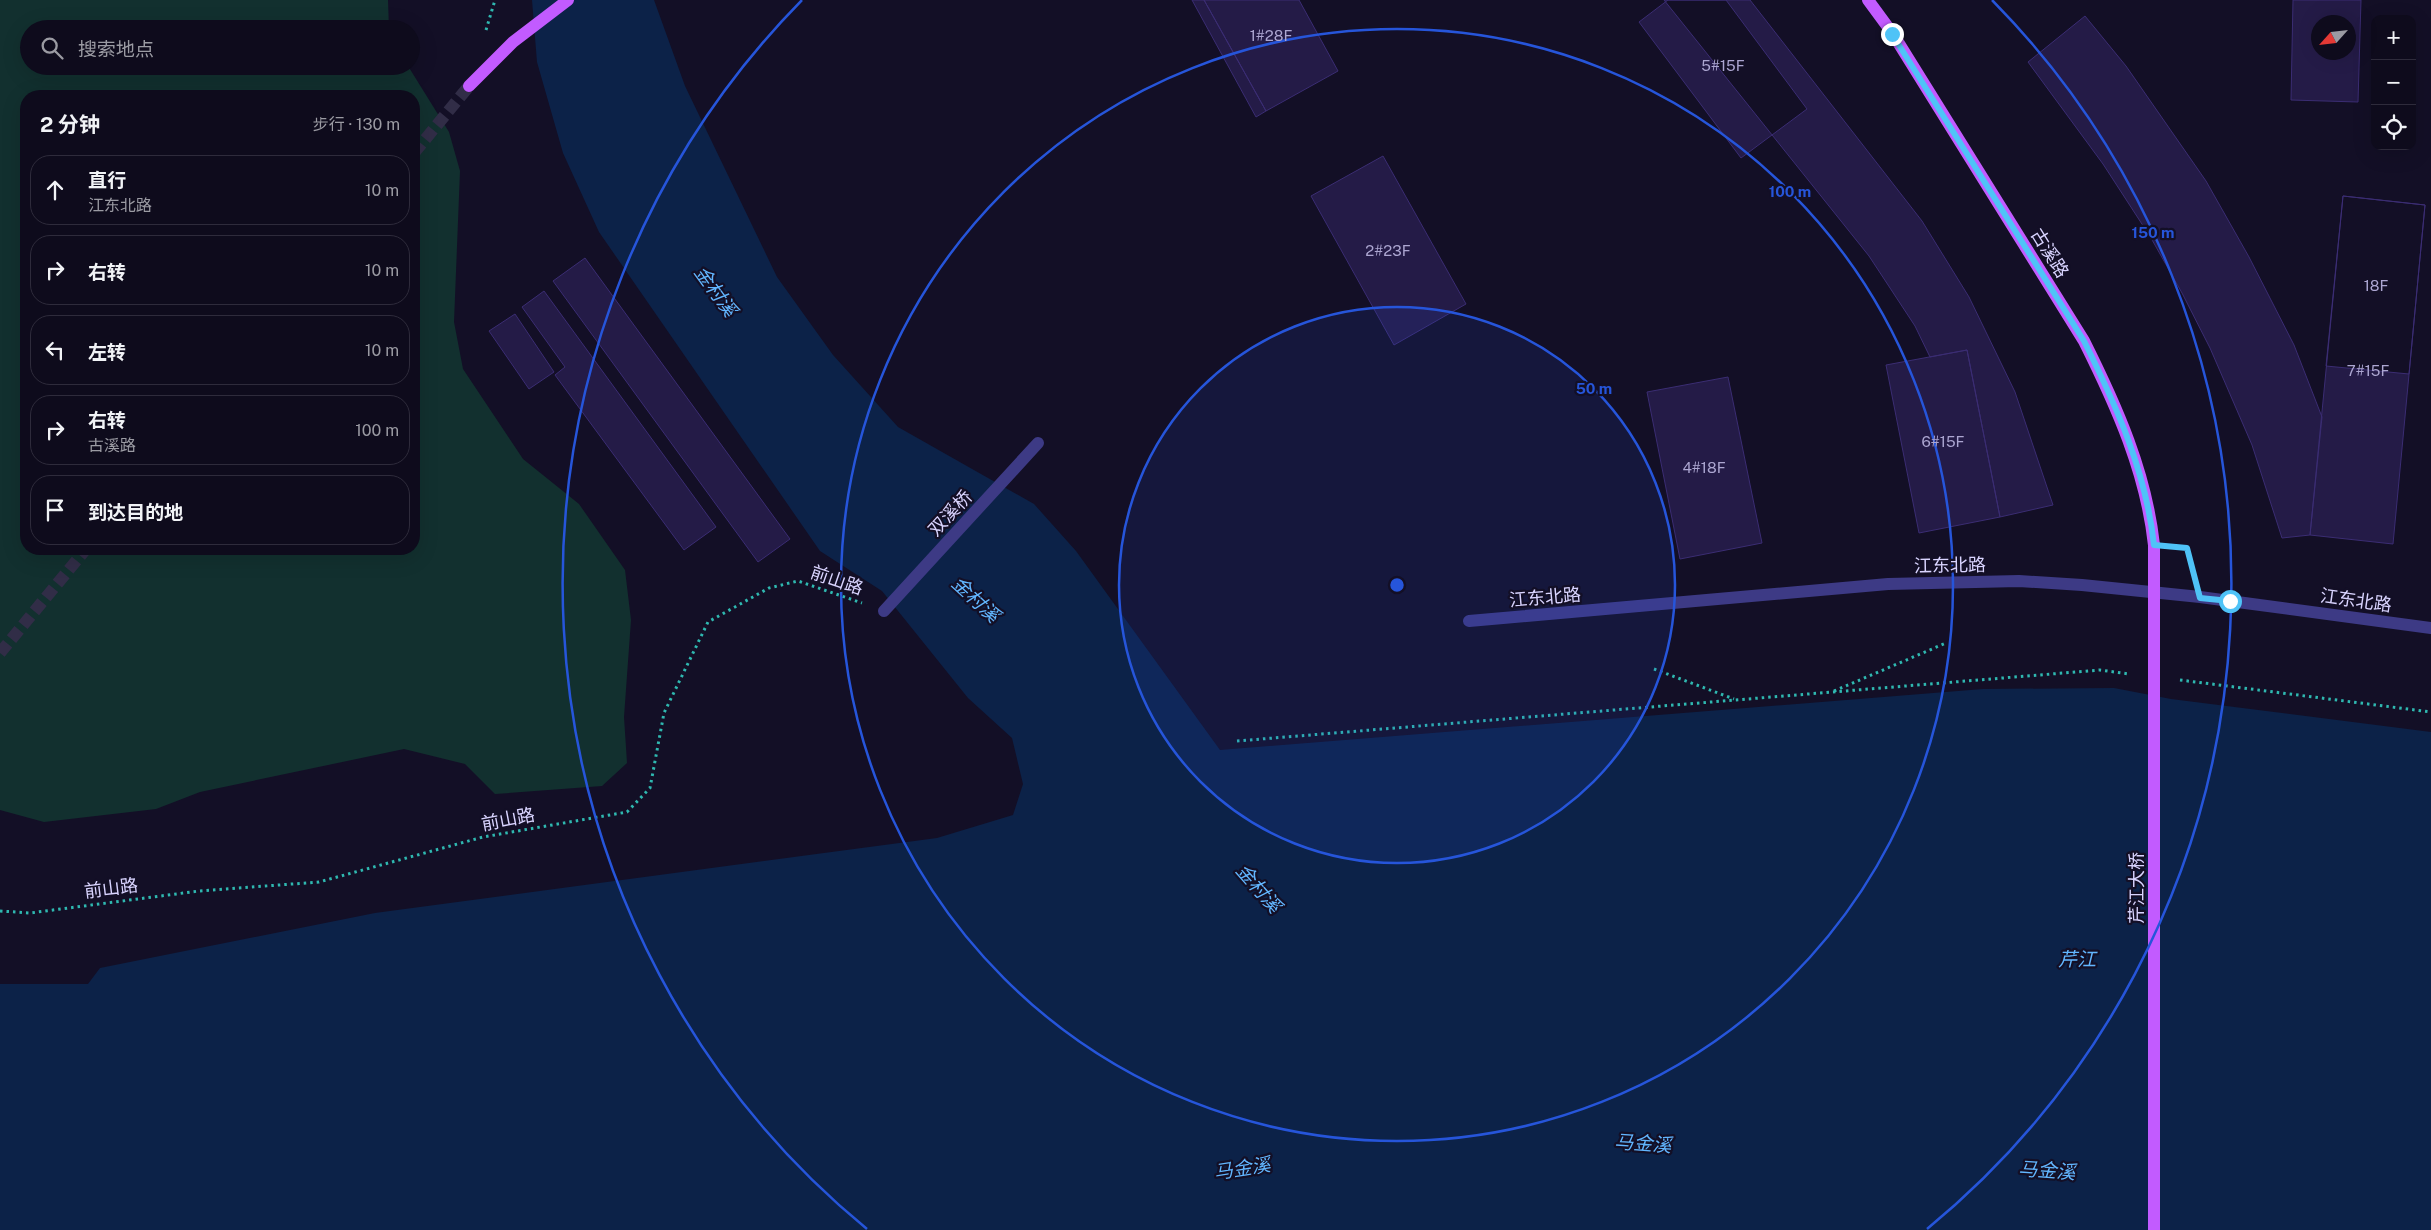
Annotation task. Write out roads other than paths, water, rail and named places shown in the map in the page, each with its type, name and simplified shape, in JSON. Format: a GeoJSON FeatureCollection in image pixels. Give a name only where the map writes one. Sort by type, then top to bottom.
{"type":"FeatureCollection","features":[{"type":"Feature","properties":{"kind":"main road"},"geometry":{"type":"LineString","coordinates":[[469,86],[513,42],[568,0]]}},
{"type":"Feature","properties":{"kind":"main road","name":"古溪路"},"geometry":{"type":"LineString","coordinates":[[1868,0],[1898,42],[2084,341],[2111,395],[2142,476],[2151,517],[2154,545]]}},
{"type":"Feature","properties":{"kind":"main road","name":"芹江大桥"},"geometry":{"type":"LineString","coordinates":[[2154,545],[2154,1230]]}},
{"type":"Feature","properties":{"kind":"street","name":"双溪桥"},"geometry":{"type":"LineString","coordinates":[[886,608],[1038,443]]}},
{"type":"Feature","properties":{"kind":"street","name":"江东北路"},"geometry":{"type":"LineString","coordinates":[[1469,621],[1906,583],[2019,581],[2082,585],[2200,598],[2431,628]]}},
{"type":"Feature","properties":{"kind":"water","name":"芹江"},"geometry":{"type":"Polygon","coordinates":[[[532,0],[654,0],[685,86],[777,277],[833,355],[898,427],[1034,504],[1076,551],[1220,750],[1983,689],[2114,688],[2171,699],[2431,732],[2431,1230],[0,1230],[0,984],[88,984],[100,968],[375,913],[937,838],[1013,815],[1023,784],[1012,738],[968,698],[882,591],[820,551],[599,232],[563,153],[537,62],[532,0]]]}},
{"type":"Feature","properties":{"kind":"tunnel"},"geometry":{"type":"LineString","coordinates":[[420,146],[469,86]]}},
{"type":"Feature","properties":{"kind":"tunnel"},"geometry":{"type":"LineString","coordinates":[[0,653],[81,555]]}},
{"type":"Feature","properties":{"kind":"water label","name":"金村溪"},"geometry":{"type":"Point","coordinates":[716,291]}},
{"type":"Feature","properties":{"kind":"water label","name":"金村溪"},"geometry":{"type":"Point","coordinates":[976,599]}},
{"type":"Feature","properties":{"kind":"water label","name":"金村溪"},"geometry":{"type":"Point","coordinates":[1259,888]}},
{"type":"Feature","properties":{"kind":"water label","name":"马金溪"},"geometry":{"type":"Point","coordinates":[1643,1143]}},
{"type":"Feature","properties":{"kind":"water label","name":"马金溪"},"geometry":{"type":"Point","coordinates":[1242,1168]}},
{"type":"Feature","properties":{"kind":"water label","name":"马金溪"},"geometry":{"type":"Point","coordinates":[2047,1170]}}]}
